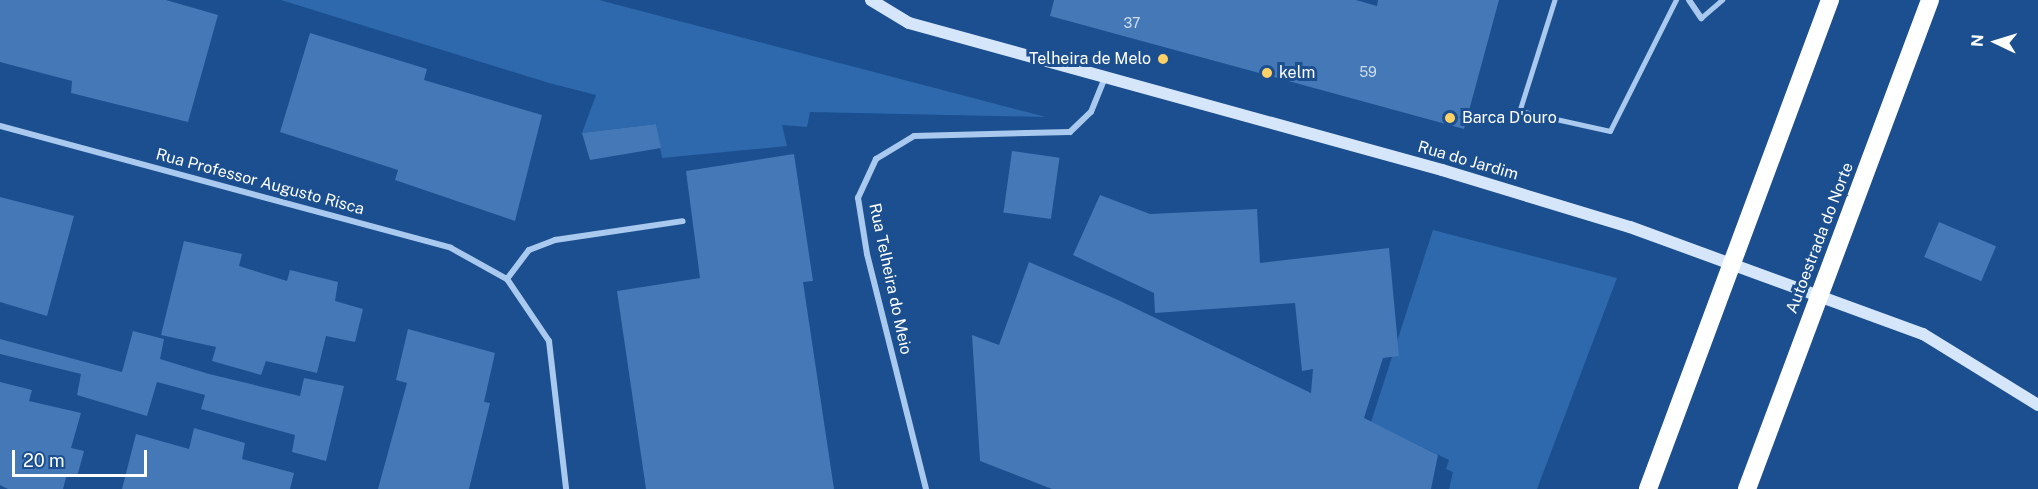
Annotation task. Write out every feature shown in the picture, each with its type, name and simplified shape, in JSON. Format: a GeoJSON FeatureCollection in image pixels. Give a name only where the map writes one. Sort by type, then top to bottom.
{"type":"FeatureCollection","features":[{"type":"Feature","properties":{"kind":"highway"},"geometry":{"type":"LineString","coordinates":[[1648,489],[1830,0]]}},
{"type":"Feature","properties":{"kind":"highway","name":"Autoestrada do Norte"},"geometry":{"type":"LineString","coordinates":[[1747,489],[1930,0]]}},
{"type":"Feature","properties":{"kind":"main road","name":"Rua do Jardim"},"geometry":{"type":"LineString","coordinates":[[870,0],[909,23],[1104,79],[1442,170],[1630,228],[1923,334],[2038,405]]}},
{"type":"Feature","properties":{"kind":"street"},"geometry":{"type":"LineString","coordinates":[[1689,0],[1701,18]]}},
{"type":"Feature","properties":{"kind":"street","name":"Rua Telheira do Meio"},"geometry":{"type":"LineString","coordinates":[[926,489],[867,255],[858,198],[876,159],[914,136],[1070,132],[1091,112],[1104,79]]}},
{"type":"Feature","properties":{"kind":"street","name":"Rua Professor Augusto Risca"},"geometry":{"type":"LineString","coordinates":[[0,126],[451,248],[507,279],[549,340],[566,489]]}},
{"type":"Feature","properties":{"kind":"street"},"geometry":{"type":"LineString","coordinates":[[507,279],[529,250],[555,240],[683,221]]}},
{"type":"Feature","properties":{"kind":"lane"},"geometry":{"type":"LineString","coordinates":[[1556,0],[1520,111],[1610,131],[1676,0]]}},
{"type":"Feature","properties":{"kind":"lane"},"geometry":{"type":"LineString","coordinates":[[1701,18],[1722,0]]}},
{"type":"Feature","properties":{"kind":"shaded area"},"geometry":{"type":"Polygon","coordinates":[[[281,0],[599,0],[1046,117],[810,112],[807,127],[782,125],[787,146],[662,158],[656,124],[582,133],[596,95],[549,83],[281,0]]]}},
{"type":"Feature","properties":{"kind":"shaded area"},"geometry":{"type":"Polygon","coordinates":[[[1433,230],[1617,278],[1537,489],[1449,489],[1453,472],[1446,469],[1449,460],[1371,422],[1433,230]]]}},
{"type":"Feature","properties":{"kind":"building"},"geometry":{"type":"Polygon","coordinates":[[[0,0],[166,0],[218,15],[188,122],[71,93],[72,81],[0,62],[0,0]]]}},
{"type":"Feature","properties":{"kind":"building"},"geometry":{"type":"Polygon","coordinates":[[[1054,0],[1356,0],[1377,6],[1378,0],[1499,0],[1464,129],[1050,16],[1054,0]]]}},
{"type":"Feature","properties":{"kind":"building"},"geometry":{"type":"Polygon","coordinates":[[[310,33],[427,69],[424,80],[542,115],[515,221],[395,180],[398,170],[280,132],[310,33]]]}},
{"type":"Feature","properties":{"kind":"building"},"geometry":{"type":"Polygon","coordinates":[[[656,124],[661,148],[590,160],[582,133],[656,124]]]}},
{"type":"Feature","properties":{"kind":"building"},"geometry":{"type":"Polygon","coordinates":[[[1012,151],[1060,158],[1051,219],[1003,212],[1012,151]]]}},
{"type":"Feature","properties":{"kind":"building"},"geometry":{"type":"Polygon","coordinates":[[[794,154],[813,281],[803,282],[834,489],[646,489],[617,291],[700,278],[686,171],[794,154]]]}},
{"type":"Feature","properties":{"kind":"building"},"geometry":{"type":"Polygon","coordinates":[[[1100,195],[1150,214],[1257,209],[1260,263],[1389,248],[1399,356],[1383,358],[1364,418],[1438,455],[1431,489],[1052,489],[980,461],[972,335],[999,345],[1029,262],[1116,299],[1311,393],[1313,369],[1302,371],[1295,303],[1155,313],[1154,293],[1073,255],[1100,195]]]}},
{"type":"Feature","properties":{"kind":"building"},"geometry":{"type":"Polygon","coordinates":[[[0,197],[74,216],[47,316],[0,302],[0,197]]]}},
{"type":"Feature","properties":{"kind":"building"},"geometry":{"type":"Polygon","coordinates":[[[1939,222],[1996,246],[1981,281],[1924,257],[1939,222]]]}},
{"type":"Feature","properties":{"kind":"building"},"geometry":{"type":"Polygon","coordinates":[[[184,241],[242,254],[239,266],[287,281],[290,270],[338,282],[335,301],[363,309],[355,342],[326,336],[317,373],[266,361],[261,375],[212,361],[216,347],[161,335],[184,241]]]}},
{"type":"Feature","properties":{"kind":"building"},"geometry":{"type":"Polygon","coordinates":[[[408,329],[495,353],[484,402],[490,403],[469,489],[378,489],[407,383],[396,380],[408,329]]]}},
{"type":"Feature","properties":{"kind":"building"},"geometry":{"type":"Polygon","coordinates":[[[133,331],[164,339],[160,359],[209,374],[300,396],[304,378],[344,386],[326,461],[292,452],[295,435],[201,409],[205,395],[157,382],[147,416],[77,395],[81,374],[0,354],[0,339],[122,372],[133,331]]]}},
{"type":"Feature","properties":{"kind":"building"},"geometry":{"type":"Polygon","coordinates":[[[0,382],[32,390],[29,401],[81,413],[71,448],[84,451],[77,477],[67,474],[63,489],[8,489],[0,485],[0,382]]]}},
{"type":"Feature","properties":{"kind":"building"},"geometry":{"type":"Polygon","coordinates":[[[194,428],[245,443],[242,459],[294,473],[290,489],[122,489],[136,434],[189,449],[194,428]]]}},
{"type":"Feature","properties":{"kind":"place","name":"Telheira de Melo"},"geometry":{"type":"Point","coordinates":[1163,59]}},
{"type":"Feature","properties":{"kind":"place","name":"kelm"},"geometry":{"type":"Point","coordinates":[1267,73]}},
{"type":"Feature","properties":{"kind":"place","name":"Barca D'ouro"},"geometry":{"type":"Point","coordinates":[1450,118]}}]}
